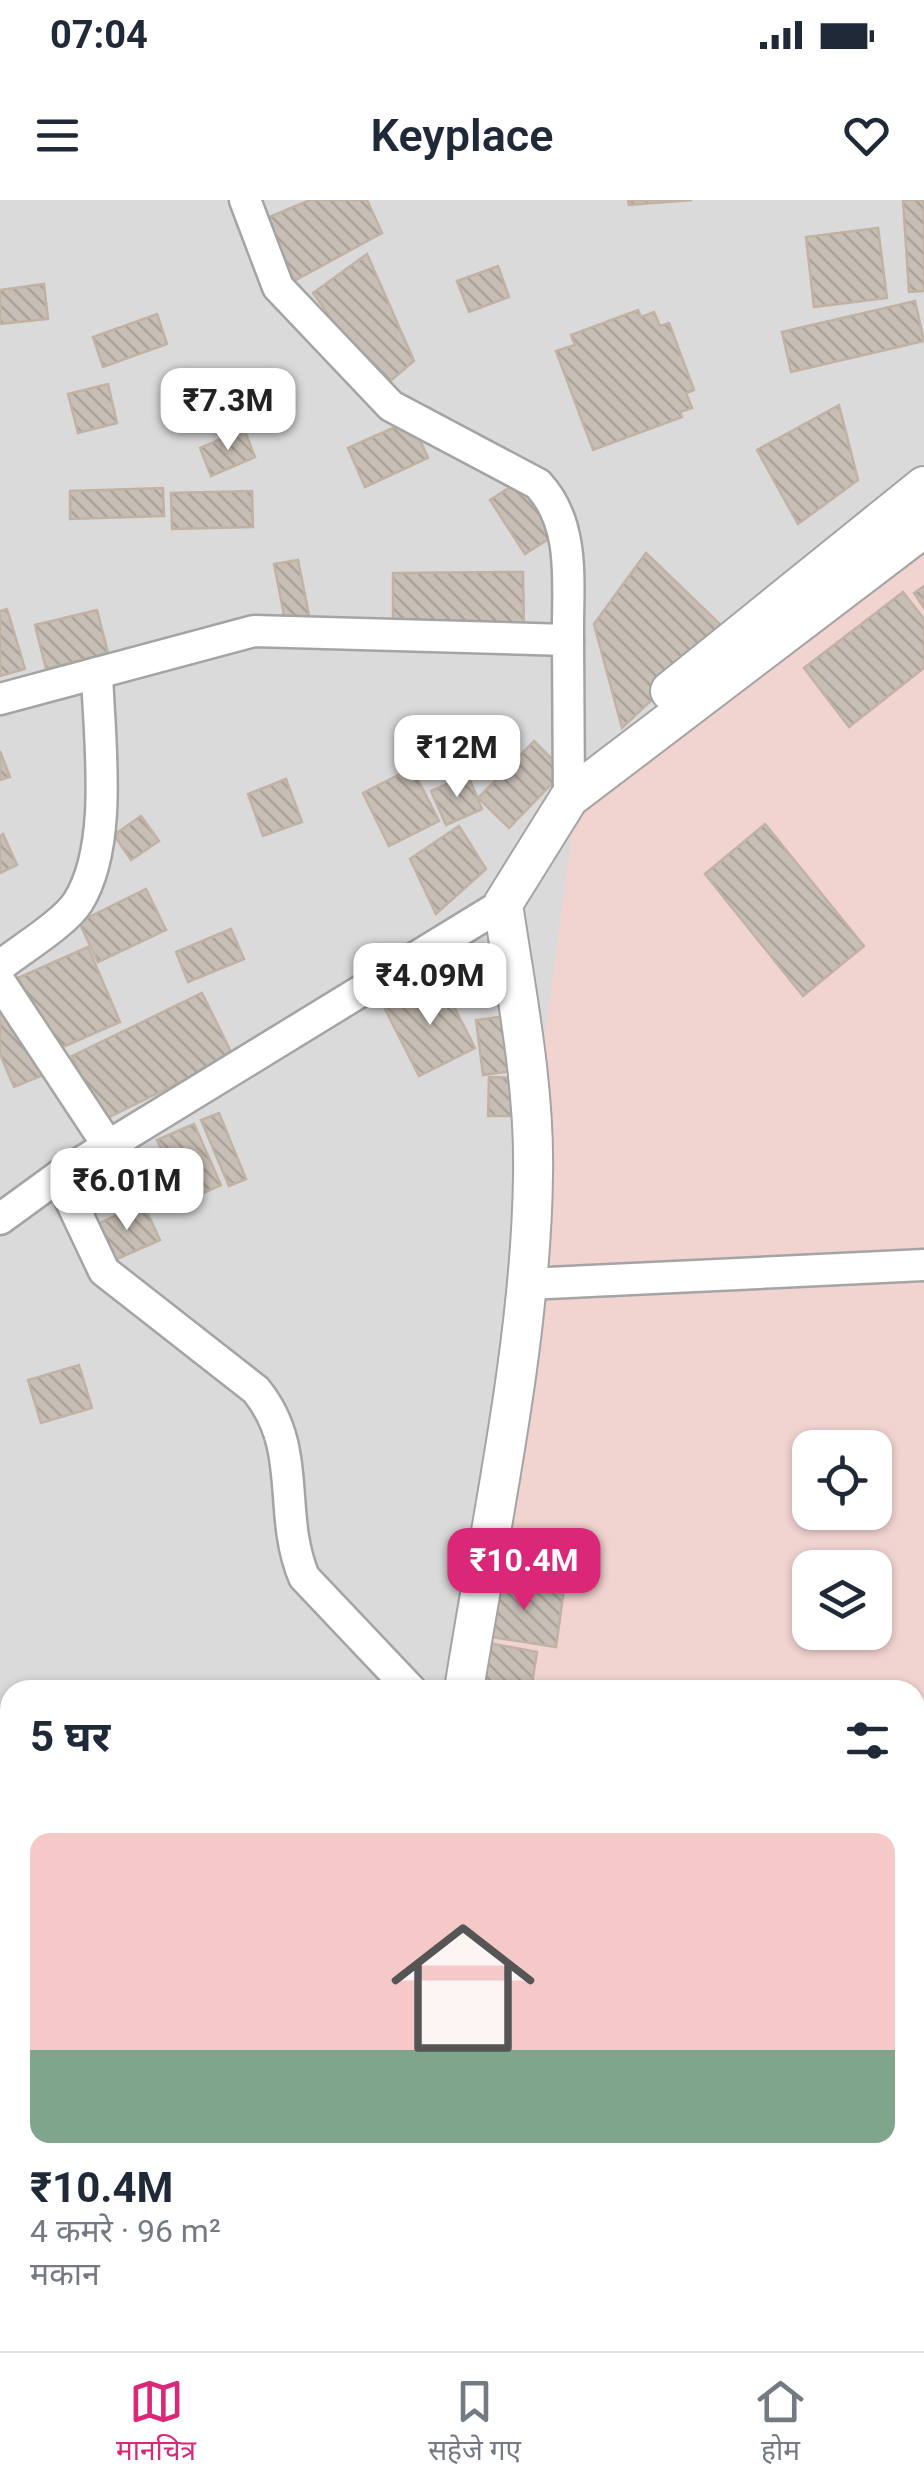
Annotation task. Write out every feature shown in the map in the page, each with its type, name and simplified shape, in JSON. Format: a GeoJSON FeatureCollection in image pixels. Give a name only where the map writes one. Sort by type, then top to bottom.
{"type":"FeatureCollection","features":[{"type":"Feature","properties":{"kind":"street"},"geometry":{"type":"LineString","coordinates":[[246,200],[278,287],[390,406],[538,484],[550,497],[565,528],[568,640],[583,787]]}},
{"type":"Feature","properties":{"kind":"street"},"geometry":{"type":"LineString","coordinates":[[0,1219],[59,1176],[502,904],[583,787],[650,707],[924,486]]}},
{"type":"Feature","properties":{"kind":"street"},"geometry":{"type":"LineString","coordinates":[[583,787],[924,528]]}},
{"type":"Feature","properties":{"kind":"street"},"geometry":{"type":"LineString","coordinates":[[0,699],[254,631],[568,640]]}},
{"type":"Feature","properties":{"kind":"street"},"geometry":{"type":"LineString","coordinates":[[0,966],[77,904],[93,867],[101,810],[97,673]]}},
{"type":"Feature","properties":{"kind":"street"},"geometry":{"type":"LineString","coordinates":[[466,1680],[527,1284],[534,1174],[524,1042],[502,904]]}},
{"type":"Feature","properties":{"kind":"street"},"geometry":{"type":"LineString","coordinates":[[0,982],[110,1147]]}},
{"type":"Feature","properties":{"kind":"street"},"geometry":{"type":"LineString","coordinates":[[59,1176],[104,1271],[256,1390],[273,1411],[286,1443],[295,1556],[304,1576],[402,1680]]}},
{"type":"Feature","properties":{"kind":"street"},"geometry":{"type":"LineString","coordinates":[[527,1284],[924,1265]]}},
{"type":"Feature","properties":{"kind":"shaded area"},"geometry":{"type":"Polygon","coordinates":[[[0,200],[924,200],[924,1680],[0,1680],[0,200]]]}},
{"type":"Feature","properties":{"kind":"shaded area"},"geometry":{"type":"Polygon","coordinates":[[[924,520],[924,1680],[458,1680],[574,818],[924,520]]]}},
{"type":"Feature","properties":{"kind":"building"},"geometry":{"type":"Polygon","coordinates":[[[310,200],[367,200],[382,233],[294,281],[267,218],[310,200]]]}},
{"type":"Feature","properties":{"kind":"building"},"geometry":{"type":"Polygon","coordinates":[[[628,200],[692,200],[629,205],[628,200]]]}},
{"type":"Feature","properties":{"kind":"building"},"geometry":{"type":"Polygon","coordinates":[[[903,200],[924,200],[924,291],[909,292],[903,200]]]}},
{"type":"Feature","properties":{"kind":"building"},"geometry":{"type":"Polygon","coordinates":[[[878,228],[887,298],[814,307],[806,237],[878,228]]]}},
{"type":"Feature","properties":{"kind":"building"},"geometry":{"type":"Polygon","coordinates":[[[367,254],[414,361],[382,388],[313,293],[367,254]]]}},
{"type":"Feature","properties":{"kind":"building"},"geometry":{"type":"Polygon","coordinates":[[[498,266],[509,297],[469,312],[457,281],[498,266]]]}},
{"type":"Feature","properties":{"kind":"building"},"geometry":{"type":"Polygon","coordinates":[[[44,284],[48,319],[0,324],[0,290],[44,284]]]}},
{"type":"Feature","properties":{"kind":"building"},"geometry":{"type":"Polygon","coordinates":[[[915,301],[924,341],[791,372],[782,332],[915,301]]]}},
{"type":"Feature","properties":{"kind":"building"},"geometry":{"type":"Polygon","coordinates":[[[638,310],[641,317],[654,312],[660,326],[669,323],[694,390],[686,393],[692,408],[680,412],[682,417],[593,450],[556,351],[575,345],[571,335],[638,310]]]}},
{"type":"Feature","properties":{"kind":"building"},"geometry":{"type":"Polygon","coordinates":[[[157,314],[167,344],[103,367],[93,337],[157,314]]]}},
{"type":"Feature","properties":{"kind":"building"},"geometry":{"type":"Polygon","coordinates":[[[108,384],[117,423],[78,433],[68,394],[108,384]]]}},
{"type":"Feature","properties":{"kind":"building"},"geometry":{"type":"Polygon","coordinates":[[[839,405],[858,480],[798,524],[757,450],[839,405]]]}},
{"type":"Feature","properties":{"kind":"building"},"geometry":{"type":"Polygon","coordinates":[[[411,420],[428,458],[365,487],[348,448],[411,420]]]}},
{"type":"Feature","properties":{"kind":"building"},"geometry":{"type":"Polygon","coordinates":[[[244,429],[255,457],[211,476],[200,448],[244,429]]]}},
{"type":"Feature","properties":{"kind":"building"},"geometry":{"type":"Polygon","coordinates":[[[523,479],[558,533],[525,554],[490,500],[523,479]]]}},
{"type":"Feature","properties":{"kind":"building"},"geometry":{"type":"Polygon","coordinates":[[[163,488],[164,516],[70,519],[70,491],[163,488]]]}},
{"type":"Feature","properties":{"kind":"building"},"geometry":{"type":"Polygon","coordinates":[[[252,491],[253,527],[172,529],[171,493],[252,491]]]}},
{"type":"Feature","properties":{"kind":"building"},"geometry":{"type":"Polygon","coordinates":[[[646,553],[726,630],[622,728],[594,624],[646,553]]]}},
{"type":"Feature","properties":{"kind":"building"},"geometry":{"type":"Polygon","coordinates":[[[298,560],[309,615],[285,620],[274,564],[298,560]]]}},
{"type":"Feature","properties":{"kind":"building"},"geometry":{"type":"Polygon","coordinates":[[[523,572],[524,628],[393,629],[393,573],[523,572]]]}},
{"type":"Feature","properties":{"kind":"building"},"geometry":{"type":"Polygon","coordinates":[[[924,586],[924,608],[914,593],[924,586]]]}},
{"type":"Feature","properties":{"kind":"building"},"geometry":{"type":"Polygon","coordinates":[[[903,592],[924,619],[924,668],[849,727],[804,668],[903,592]]]}},
{"type":"Feature","properties":{"kind":"building"},"geometry":{"type":"Polygon","coordinates":[[[7,609],[25,669],[0,676],[0,611],[7,609]]]}},
{"type":"Feature","properties":{"kind":"building"},"geometry":{"type":"Polygon","coordinates":[[[97,610],[108,653],[46,669],[35,625],[97,610]]]}},
{"type":"Feature","properties":{"kind":"building"},"geometry":{"type":"Polygon","coordinates":[[[534,741],[564,771],[509,828],[478,798],[534,741]]]}},
{"type":"Feature","properties":{"kind":"building"},"geometry":{"type":"Polygon","coordinates":[[[0,751],[10,777],[0,780],[0,751]]]}},
{"type":"Feature","properties":{"kind":"building"},"geometry":{"type":"Polygon","coordinates":[[[412,768],[439,821],[389,846],[363,793],[412,768]]]}},
{"type":"Feature","properties":{"kind":"building"},"geometry":{"type":"Polygon","coordinates":[[[468,775],[482,809],[446,825],[431,791],[468,775]]]}},
{"type":"Feature","properties":{"kind":"building"},"geometry":{"type":"Polygon","coordinates":[[[286,779],[302,822],[263,836],[248,794],[286,779]]]}},
{"type":"Feature","properties":{"kind":"building"},"geometry":{"type":"Polygon","coordinates":[[[141,816],[159,841],[131,860],[114,835],[141,816]]]}},
{"type":"Feature","properties":{"kind":"building"},"geometry":{"type":"Polygon","coordinates":[[[765,824],[864,946],[803,996],[705,874],[765,824]]]}},
{"type":"Feature","properties":{"kind":"building"},"geometry":{"type":"Polygon","coordinates":[[[459,826],[486,869],[436,914],[410,859],[459,826]]]}},
{"type":"Feature","properties":{"kind":"building"},"geometry":{"type":"Polygon","coordinates":[[[3,834],[17,865],[0,873],[0,836],[3,834]]]}},
{"type":"Feature","properties":{"kind":"building"},"geometry":{"type":"Polygon","coordinates":[[[146,889],[166,930],[98,962],[79,922],[146,889]]]}},
{"type":"Feature","properties":{"kind":"building"},"geometry":{"type":"Polygon","coordinates":[[[231,929],[244,959],[188,982],[176,952],[231,929]]]}},
{"type":"Feature","properties":{"kind":"building"},"geometry":{"type":"Polygon","coordinates":[[[88,947],[120,1022],[51,1052],[18,978],[88,947]]]}},
{"type":"Feature","properties":{"kind":"building"},"geometry":{"type":"Polygon","coordinates":[[[441,981],[475,1048],[419,1076],[385,1009],[441,981]]]}},
{"type":"Feature","properties":{"kind":"building"},"geometry":{"type":"Polygon","coordinates":[[[202,993],[233,1056],[103,1120],[72,1056],[202,993]]]}},
{"type":"Feature","properties":{"kind":"building"},"geometry":{"type":"Polygon","coordinates":[[[0,1007],[46,1074],[14,1087],[0,1054],[0,1007]]]}},
{"type":"Feature","properties":{"kind":"building"},"geometry":{"type":"Polygon","coordinates":[[[513,1015],[520,1070],[483,1075],[476,1020],[513,1015]]]}},
{"type":"Feature","properties":{"kind":"building"},"geometry":{"type":"Polygon","coordinates":[[[489,1077],[520,1078],[519,1116],[488,1116],[489,1077]]]}},
{"type":"Feature","properties":{"kind":"building"},"geometry":{"type":"Polygon","coordinates":[[[219,1113],[246,1179],[229,1186],[201,1120],[219,1113]]]}},
{"type":"Feature","properties":{"kind":"building"},"geometry":{"type":"Polygon","coordinates":[[[194,1124],[221,1185],[185,1201],[157,1140],[194,1124]]]}},
{"type":"Feature","properties":{"kind":"building"},"geometry":{"type":"Polygon","coordinates":[[[118,1158],[135,1194],[89,1216],[72,1180],[118,1158]]]}},
{"type":"Feature","properties":{"kind":"building"},"geometry":{"type":"Polygon","coordinates":[[[143,1203],[160,1240],[110,1262],[93,1226],[143,1203]]]}},
{"type":"Feature","properties":{"kind":"building"},"geometry":{"type":"Polygon","coordinates":[[[79,1365],[92,1408],[41,1423],[28,1380],[79,1365]]]}},
{"type":"Feature","properties":{"kind":"building"},"geometry":{"type":"Polygon","coordinates":[[[493,1578],[564,1589],[556,1647],[485,1636],[493,1578]]]}},
{"type":"Feature","properties":{"kind":"building"},"geometry":{"type":"Polygon","coordinates":[[[484,1642],[537,1652],[533,1680],[478,1680],[484,1642]]]}}]}
